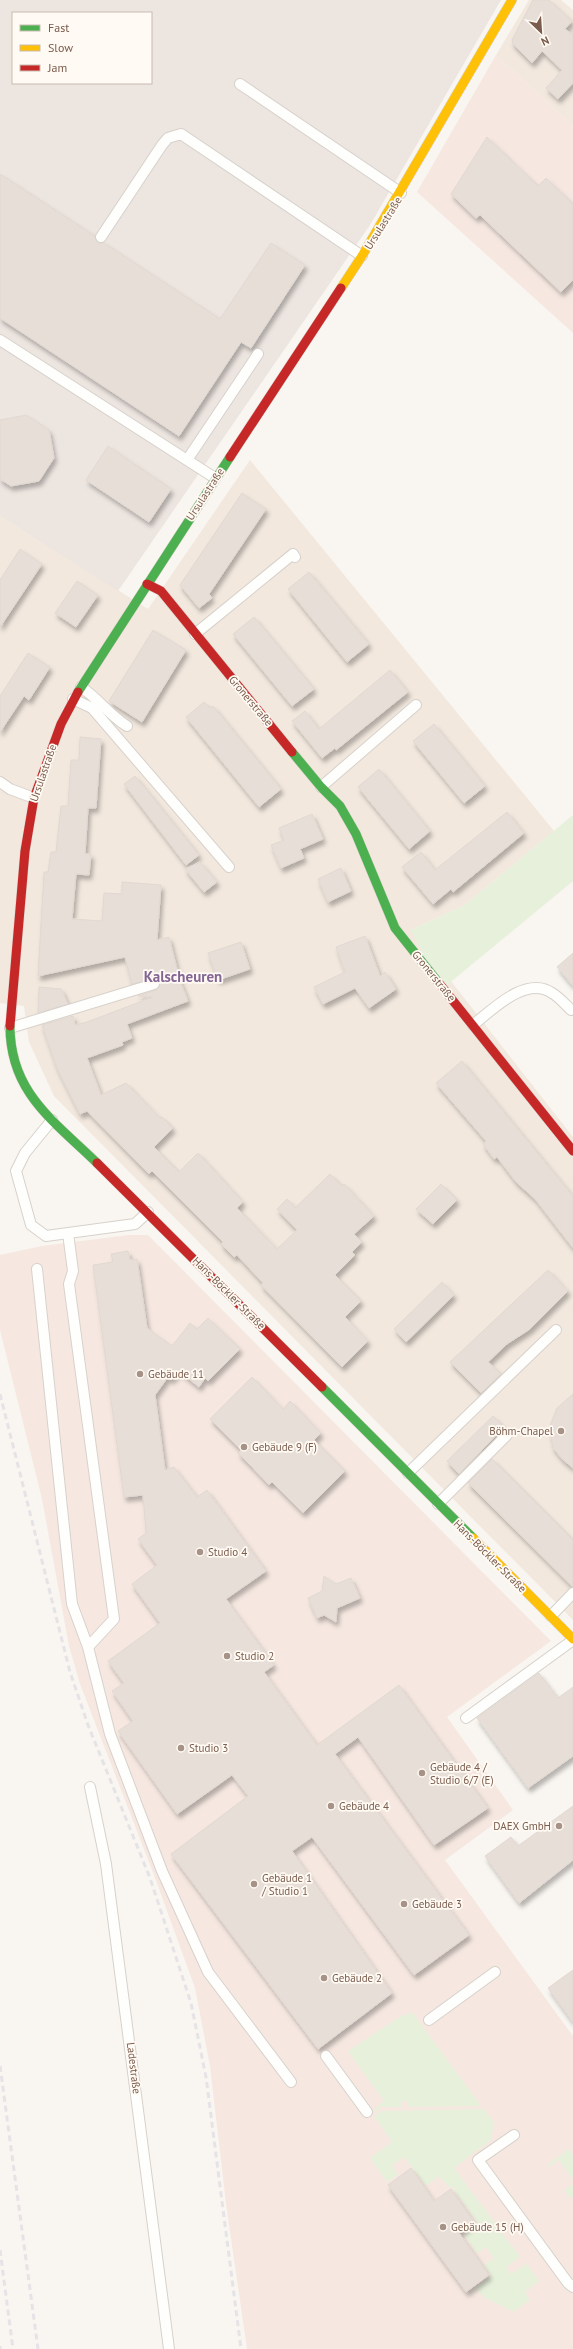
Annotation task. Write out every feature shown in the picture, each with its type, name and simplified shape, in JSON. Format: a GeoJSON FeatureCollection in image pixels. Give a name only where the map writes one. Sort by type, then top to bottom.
{"type":"FeatureCollection","features":[{"type":"Feature","properties":{"kind":"street","name":"Ursulastraße"},"geometry":{"type":"LineString","coordinates":[[50,1118],[28,1094],[18,1077],[10,1045],[10,1028],[25,851],[34,798],[61,724],[73,699],[215,478],[362,256],[401,193],[512,0]]}},
{"type":"Feature","properties":{"kind":"street","name":"Gronerstraße"},"geometry":{"type":"LineString","coordinates":[[147,584],[161,591],[322,787],[340,806],[356,834],[395,928],[573,1151]]}},
{"type":"Feature","properties":{"kind":"street","name":"Hans-Böckler-Straße"},"geometry":{"type":"LineString","coordinates":[[50,1118],[148,1212],[551,1616],[573,1640]]}},
{"type":"Feature","properties":{"kind":"lane"},"geometry":{"type":"LineString","coordinates":[[240,84],[401,193]]}},
{"type":"Feature","properties":{"kind":"lane"},"geometry":{"type":"LineString","coordinates":[[102,237],[162,145],[168,138],[181,134],[362,256]]}},
{"type":"Feature","properties":{"kind":"lane"},"geometry":{"type":"LineString","coordinates":[[0,340],[215,478]]}},
{"type":"Feature","properties":{"kind":"lane"},"geometry":{"type":"LineString","coordinates":[[187,460],[258,354]]}},
{"type":"Feature","properties":{"kind":"lane"},"geometry":{"type":"LineString","coordinates":[[195,634],[293,554],[295,557]]}},
{"type":"Feature","properties":{"kind":"lane"},"geometry":{"type":"LineString","coordinates":[[81,687],[96,698],[119,721],[127,726]]}},
{"type":"Feature","properties":{"kind":"lane"},"geometry":{"type":"LineString","coordinates":[[73,699],[92,708],[229,867]]}},
{"type":"Feature","properties":{"kind":"lane"},"geometry":{"type":"LineString","coordinates":[[322,787],[416,705]]}},
{"type":"Feature","properties":{"kind":"lane"},"geometry":{"type":"LineString","coordinates":[[0,782],[10,789],[34,798]]}},
{"type":"Feature","properties":{"kind":"lane"},"geometry":{"type":"LineString","coordinates":[[10,1028],[154,984]]}},
{"type":"Feature","properties":{"kind":"lane"},"geometry":{"type":"LineString","coordinates":[[473,1025],[506,1000],[525,990],[540,988],[552,992],[571,1010]]}},
{"type":"Feature","properties":{"kind":"lane"},"geometry":{"type":"LineString","coordinates":[[50,1118],[25,1153],[16,1171],[31,1225],[46,1236],[135,1224],[148,1212]]}},
{"type":"Feature","properties":{"kind":"lane"},"geometry":{"type":"LineString","coordinates":[[68,1233],[73,1271],[69,1284],[114,1619],[88,1648]]}},
{"type":"Feature","properties":{"kind":"lane"},"geometry":{"type":"LineString","coordinates":[[37,1269],[72,1604],[88,1648],[110,1734],[162,1871],[208,1972],[291,2082]]}},
{"type":"Feature","properties":{"kind":"lane"},"geometry":{"type":"LineString","coordinates":[[408,1473],[556,1330]]}},
{"type":"Feature","properties":{"kind":"lane"},"geometry":{"type":"LineString","coordinates":[[438,1504],[507,1435]]}},
{"type":"Feature","properties":{"kind":"lane"},"geometry":{"type":"LineString","coordinates":[[551,1616],[573,1593]]}},
{"type":"Feature","properties":{"kind":"lane"},"geometry":{"type":"LineString","coordinates":[[466,1718],[573,1640]]}},
{"type":"Feature","properties":{"kind":"lane","name":"Ladestraße"},"geometry":{"type":"LineString","coordinates":[[90,1787],[106,1864],[169,2349]]}},
{"type":"Feature","properties":{"kind":"lane"},"geometry":{"type":"LineString","coordinates":[[429,2020],[495,1972]]}},
{"type":"Feature","properties":{"kind":"lane"},"geometry":{"type":"LineString","coordinates":[[326,2056],[368,2112]]}},
{"type":"Feature","properties":{"kind":"lane"},"geometry":{"type":"LineString","coordinates":[[514,2135],[478,2160],[568,2284],[573,2286]]}},
{"type":"Feature","properties":{"kind":"shaded area"},"geometry":{"type":"Polygon","coordinates":[[[0,0],[501,0],[370,225],[118,591],[0,516],[0,0]]]}},
{"type":"Feature","properties":{"kind":"shaded area"},"geometry":{"type":"Polygon","coordinates":[[[529,0],[561,0],[573,10],[573,126],[496,55],[529,0]]]}},
{"type":"Feature","properties":{"kind":"shaded area"},"geometry":{"type":"Polygon","coordinates":[[[496,55],[573,126],[573,333],[417,192],[496,55]]]}},
{"type":"Feature","properties":{"kind":"shaded area"},"geometry":{"type":"Polygon","coordinates":[[[250,460],[554,831],[465,905],[411,930],[573,1137],[573,1620],[54,1096],[29,1042],[24,1006],[0,1003],[0,516],[148,609],[250,460]]]}},
{"type":"Feature","properties":{"kind":"shaded area"},"geometry":{"type":"Polygon","coordinates":[[[128,1235],[148,1235],[551,1641],[447,1717],[513,1810],[445,1860],[573,2036],[573,2349],[247,2349],[226,2204],[210,2066],[195,1988],[154,1875],[80,1684],[69,1646],[42,1499],[0,1330],[0,1255],[42,1246],[128,1235]]]}},
{"type":"Feature","properties":{"kind":"green space"},"geometry":{"type":"Polygon","coordinates":[[[573,815],[573,881],[447,985],[424,957],[411,930],[465,905],[573,815]]]}},
{"type":"Feature","properties":{"kind":"green space"},"geometry":{"type":"Polygon","coordinates":[[[412,2012],[481,2106],[409,2107],[407,2101],[401,2102],[401,2107],[381,2107],[372,2114],[371,2112],[384,2101],[348,2051],[400,2017],[412,2012]]]}},
{"type":"Feature","properties":{"kind":"green space"},"geometry":{"type":"Polygon","coordinates":[[[484,2109],[494,2123],[491,2140],[454,2168],[520,2257],[506,2267],[511,2274],[527,2264],[539,2281],[525,2292],[530,2300],[514,2312],[485,2298],[476,2288],[491,2276],[484,2265],[494,2258],[486,2247],[477,2253],[464,2235],[479,2225],[451,2186],[449,2188],[439,2176],[426,2186],[404,2157],[392,2166],[398,2175],[387,2182],[370,2158],[392,2142],[374,2116],[382,2111],[484,2109]]]}},
{"type":"Feature","properties":{"kind":"green space"},"geometry":{"type":"Polygon","coordinates":[[[569,2149],[573,2155],[573,2180],[559,2160],[548,2167],[547,2165],[569,2149]]]}},
{"type":"Feature","properties":{"kind":"green space"},"geometry":{"type":"Polygon","coordinates":[[[573,2184],[573,2196],[570,2198],[564,2190],[573,2184]]]}},
{"type":"Feature","properties":{"kind":"building"},"geometry":{"type":"Polygon","coordinates":[[[533,0],[549,0],[572,21],[565,29],[573,35],[573,83],[558,99],[546,88],[562,70],[542,51],[532,63],[513,44],[512,40],[533,0]]]}},
{"type":"Feature","properties":{"kind":"building"},"geometry":{"type":"Polygon","coordinates":[[[487,137],[538,186],[546,178],[573,204],[573,280],[561,292],[480,215],[476,218],[451,194],[487,137]]]}},
{"type":"Feature","properties":{"kind":"building"},"geometry":{"type":"Polygon","coordinates":[[[0,174],[95,236],[98,243],[104,243],[220,319],[271,243],[305,265],[251,348],[241,342],[179,436],[0,318],[0,174]]]}},
{"type":"Feature","properties":{"kind":"building"},"geometry":{"type":"Polygon","coordinates":[[[26,415],[49,430],[54,458],[39,481],[11,486],[0,479],[0,420],[26,415]]]}},
{"type":"Feature","properties":{"kind":"building"},"geometry":{"type":"Polygon","coordinates":[[[108,446],[171,489],[149,522],[86,480],[108,446]]]}},
{"type":"Feature","properties":{"kind":"building"},"geometry":{"type":"Polygon","coordinates":[[[242,493],[266,509],[209,594],[212,598],[199,608],[180,585],[242,493]]]}},
{"type":"Feature","properties":{"kind":"building"},"geometry":{"type":"Polygon","coordinates":[[[20,549],[42,564],[0,627],[0,580],[20,549]]]}},
{"type":"Feature","properties":{"kind":"building"},"geometry":{"type":"Polygon","coordinates":[[[309,572],[369,644],[347,662],[288,589],[309,572]]]}},
{"type":"Feature","properties":{"kind":"building"},"geometry":{"type":"Polygon","coordinates":[[[77,581],[98,595],[76,627],[55,613],[77,581]]]}},
{"type":"Feature","properties":{"kind":"building"},"geometry":{"type":"Polygon","coordinates":[[[254,617],[314,689],[292,706],[233,634],[254,617]]]}},
{"type":"Feature","properties":{"kind":"building"},"geometry":{"type":"Polygon","coordinates":[[[153,630],[186,650],[142,722],[109,701],[153,630]]]}},
{"type":"Feature","properties":{"kind":"building"},"geometry":{"type":"Polygon","coordinates":[[[28,653],[50,667],[29,700],[24,696],[0,732],[0,696],[28,653]]]}},
{"type":"Feature","properties":{"kind":"building"},"geometry":{"type":"Polygon","coordinates":[[[390,670],[408,692],[336,750],[335,748],[322,758],[292,721],[305,711],[319,729],[390,670]]]}},
{"type":"Feature","properties":{"kind":"building"},"geometry":{"type":"Polygon","coordinates":[[[204,702],[210,708],[213,706],[281,789],[259,807],[186,717],[204,702]]]}},
{"type":"Feature","properties":{"kind":"building"},"geometry":{"type":"Polygon","coordinates":[[[434,724],[485,786],[464,803],[413,741],[434,724]]]}},
{"type":"Feature","properties":{"kind":"building"},"geometry":{"type":"Polygon","coordinates":[[[80,737],[101,739],[96,808],[88,808],[85,854],[91,854],[89,875],[76,874],[72,919],[102,921],[104,893],[122,894],[122,882],[161,885],[157,940],[169,937],[180,981],[188,1001],[127,1024],[132,1038],[122,1042],[123,1045],[87,1058],[101,1095],[126,1083],[160,1118],[162,1117],[173,1128],[154,1147],[179,1172],[198,1153],[243,1202],[237,1208],[277,1249],[297,1230],[277,1209],[287,1199],[295,1208],[330,1174],[342,1186],[344,1184],[374,1216],[354,1234],[362,1242],[352,1252],[355,1255],[335,1275],[361,1301],[345,1317],[368,1341],[342,1367],[261,1285],[263,1283],[237,1255],[234,1257],[221,1244],[223,1242],[152,1171],[149,1174],[87,1111],[80,1114],[57,1068],[42,1025],[73,1016],[75,1025],[87,1022],[153,997],[138,996],[156,990],[160,985],[159,980],[155,978],[132,984],[125,957],[38,976],[44,872],[48,872],[51,852],[56,852],[61,806],[68,806],[71,760],[79,760],[80,737]]]}},
{"type":"Feature","properties":{"kind":"building"},"geometry":{"type":"Polygon","coordinates":[[[379,769],[430,831],[409,849],[358,787],[379,769]]]}},
{"type":"Feature","properties":{"kind":"building"},"geometry":{"type":"Polygon","coordinates":[[[135,776],[199,855],[186,865],[124,784],[135,776]]]}},
{"type":"Feature","properties":{"kind":"building"},"geometry":{"type":"Polygon","coordinates":[[[507,812],[524,833],[453,892],[451,889],[433,904],[402,867],[421,852],[435,870],[507,812]]]}},
{"type":"Feature","properties":{"kind":"building"},"geometry":{"type":"Polygon","coordinates":[[[312,814],[323,839],[300,849],[304,858],[281,868],[271,845],[284,840],[279,828],[312,814]]]}},
{"type":"Feature","properties":{"kind":"building"},"geometry":{"type":"Polygon","coordinates":[[[200,862],[217,882],[204,892],[185,869],[200,862]]]}},
{"type":"Feature","properties":{"kind":"building"},"geometry":{"type":"Polygon","coordinates":[[[341,868],[351,891],[328,902],[318,879],[341,868]]]}},
{"type":"Feature","properties":{"kind":"building"},"geometry":{"type":"Polygon","coordinates":[[[365,936],[380,976],[385,972],[396,989],[369,1008],[355,988],[323,1004],[314,987],[345,972],[336,947],[365,936]]]}},
{"type":"Feature","properties":{"kind":"building"},"geometry":{"type":"Polygon","coordinates":[[[241,942],[250,969],[218,980],[208,953],[241,942]]]}},
{"type":"Feature","properties":{"kind":"building"},"geometry":{"type":"Polygon","coordinates":[[[573,953],[573,986],[557,967],[573,953]]]}},
{"type":"Feature","properties":{"kind":"building"},"geometry":{"type":"Polygon","coordinates":[[[39,987],[61,989],[68,1004],[38,1013],[39,987]]]}},
{"type":"Feature","properties":{"kind":"building"},"geometry":{"type":"Polygon","coordinates":[[[462,1061],[573,1196],[573,1248],[535,1199],[516,1182],[497,1157],[494,1159],[483,1144],[486,1141],[436,1083],[462,1061]]]}},
{"type":"Feature","properties":{"kind":"building"},"geometry":{"type":"Polygon","coordinates":[[[441,1184],[457,1200],[433,1224],[416,1209],[441,1184]]]}},
{"type":"Feature","properties":{"kind":"building"},"geometry":{"type":"Polygon","coordinates":[[[128,1251],[130,1260],[137,1259],[147,1328],[172,1346],[190,1323],[197,1329],[208,1318],[240,1349],[208,1381],[205,1378],[199,1387],[179,1371],[171,1380],[168,1377],[155,1395],[165,1470],[174,1467],[197,1497],[207,1490],[266,1571],[226,1599],[274,1665],[264,1672],[317,1745],[399,1685],[488,1808],[434,1845],[358,1737],[335,1754],[469,1935],[414,1975],[312,1837],[292,1851],[392,1993],[318,2049],[171,1854],[248,1796],[232,1775],[177,1814],[118,1731],[133,1721],[112,1691],[124,1683],[108,1661],[160,1623],[132,1584],[157,1565],[138,1539],[146,1533],[143,1495],[124,1497],[93,1265],[113,1262],[111,1254],[128,1251]]]}},
{"type":"Feature","properties":{"kind":"building"},"geometry":{"type":"Polygon","coordinates":[[[548,1270],[568,1291],[530,1329],[507,1344],[488,1362],[501,1374],[481,1393],[450,1362],[548,1270]]]}},
{"type":"Feature","properties":{"kind":"building"},"geometry":{"type":"Polygon","coordinates":[[[442,1282],[454,1295],[406,1342],[394,1329],[442,1282]]]}},
{"type":"Feature","properties":{"kind":"building","name":"Gebäude 9 (F)"},"geometry":{"type":"Polygon","coordinates":[[[252,1377],[283,1409],[290,1401],[321,1433],[314,1440],[345,1471],[303,1513],[272,1482],[269,1485],[238,1453],[241,1450],[210,1419],[252,1377]]]}},
{"type":"Feature","properties":{"kind":"building","name":"Böhm-Chapel"},"geometry":{"type":"Polygon","coordinates":[[[573,1394],[573,1468],[562,1459],[553,1448],[549,1428],[557,1408],[573,1394]]]}},
{"type":"Feature","properties":{"kind":"building"},"geometry":{"type":"Polygon","coordinates":[[[493,1416],[504,1427],[459,1474],[447,1461],[493,1416]]]}},
{"type":"Feature","properties":{"kind":"building"},"geometry":{"type":"Polygon","coordinates":[[[492,1459],[573,1540],[573,1587],[468,1483],[492,1459]]]}},
{"type":"Feature","properties":{"kind":"building"},"geometry":{"type":"Polygon","coordinates":[[[324,1576],[336,1584],[351,1578],[360,1598],[337,1608],[336,1622],[324,1615],[317,1618],[308,1598],[322,1591],[324,1576]]]}},
{"type":"Feature","properties":{"kind":"building"},"geometry":{"type":"Polygon","coordinates":[[[539,1673],[558,1698],[573,1687],[573,1756],[528,1788],[477,1718],[539,1673]]]}},
{"type":"Feature","properties":{"kind":"building"},"geometry":{"type":"Polygon","coordinates":[[[573,1806],[573,1860],[519,1903],[485,1856],[511,1837],[518,1846],[573,1806]]]}},
{"type":"Feature","properties":{"kind":"building"},"geometry":{"type":"Polygon","coordinates":[[[573,1970],[573,2022],[548,1988],[573,1970]]]}},
{"type":"Feature","properties":{"kind":"building","name":"Gebäude 15 (H)"},"geometry":{"type":"Polygon","coordinates":[[[411,2168],[434,2201],[451,2189],[474,2222],[459,2233],[489,2275],[466,2292],[388,2185],[411,2168]]]}},
{"type":"Feature","properties":{"kind":"railway"},"geometry":{"type":"LineString","coordinates":[[0,1394],[70,1672],[88,1725],[150,1878],[191,2003],[206,2077],[241,2349]]}},
{"type":"Feature","properties":{"kind":"railway"},"geometry":{"type":"LineString","coordinates":[[0,2066],[38,2349]]}},
{"type":"Feature","properties":{"kind":"railway"},"geometry":{"type":"LineString","coordinates":[[0,2250],[13,2349]]}},
{"type":"Feature","properties":{"kind":"traffic: fast"},"geometry":{"type":"LineString","coordinates":[[78,692],[230,457]]}},
{"type":"Feature","properties":{"kind":"traffic: fast"},"geometry":{"type":"LineString","coordinates":[[292,752],[321,787],[340,806],[356,834],[395,928],[438,982]]}},
{"type":"Feature","properties":{"kind":"traffic: fast"},"geometry":{"type":"LineString","coordinates":[[10,1026],[12,1049],[18,1070],[26,1088],[37,1104],[51,1119],[97,1163]]}},
{"type":"Feature","properties":{"kind":"traffic: fast"},"geometry":{"type":"LineString","coordinates":[[322,1387],[473,1538]]}},
{"type":"Feature","properties":{"kind":"traffic: slow"},"geometry":{"type":"LineString","coordinates":[[341,288],[362,256],[512,0]]}},
{"type":"Feature","properties":{"kind":"traffic: slow"},"geometry":{"type":"LineString","coordinates":[[473,1538],[573,1639]]}},
{"type":"Feature","properties":{"kind":"traffic: jam"},"geometry":{"type":"LineString","coordinates":[[230,457],[341,288]]}},
{"type":"Feature","properties":{"kind":"traffic: jam"},"geometry":{"type":"LineString","coordinates":[[147,584],[161,591],[292,752]]}},
{"type":"Feature","properties":{"kind":"traffic: jam"},"geometry":{"type":"LineString","coordinates":[[10,1026],[25,851],[34,798],[61,724],[78,692]]}},
{"type":"Feature","properties":{"kind":"traffic: jam"},"geometry":{"type":"LineString","coordinates":[[438,982],[573,1151]]}},
{"type":"Feature","properties":{"kind":"traffic: jam"},"geometry":{"type":"LineString","coordinates":[[97,1163],[322,1387]]}},
{"type":"Feature","properties":{"kind":"place","name":"Gebäude 11"},"geometry":{"type":"Point","coordinates":[140,1374]}},
{"type":"Feature","properties":{"kind":"place","name":"Böhm-Chapel"},"geometry":{"type":"Point","coordinates":[561,1431]}},
{"type":"Feature","properties":{"kind":"place","name":"Gebäude 9 (F)"},"geometry":{"type":"Point","coordinates":[244,1447]}},
{"type":"Feature","properties":{"kind":"place","name":"Studio 4"},"geometry":{"type":"Point","coordinates":[200,1552]}},
{"type":"Feature","properties":{"kind":"place","name":"Studio 2"},"geometry":{"type":"Point","coordinates":[227,1656]}},
{"type":"Feature","properties":{"kind":"place","name":"Studio 3"},"geometry":{"type":"Point","coordinates":[181,1748]}},
{"type":"Feature","properties":{"kind":"place","name":"Gebäude 4 / Studio 6/7 (E)"},"geometry":{"type":"Point","coordinates":[422,1773]}},
{"type":"Feature","properties":{"kind":"place","name":"Gebäude 4"},"geometry":{"type":"Point","coordinates":[331,1806]}},
{"type":"Feature","properties":{"kind":"place","name":"DAEX GmbH"},"geometry":{"type":"Point","coordinates":[559,1826]}},
{"type":"Feature","properties":{"kind":"place","name":"Gebäude 1 / Studio 1"},"geometry":{"type":"Point","coordinates":[254,1884]}},
{"type":"Feature","properties":{"kind":"place","name":"Gebäude 3"},"geometry":{"type":"Point","coordinates":[404,1904]}},
{"type":"Feature","properties":{"kind":"place","name":"Gebäude 2"},"geometry":{"type":"Point","coordinates":[324,1978]}},
{"type":"Feature","properties":{"kind":"place","name":"Gebäude 15 (H)"},"geometry":{"type":"Point","coordinates":[443,2227]}},
{"type":"Feature","properties":{"kind":"district","name":"Kalscheuren"},"geometry":{"type":"Point","coordinates":[183,976]}}]}
